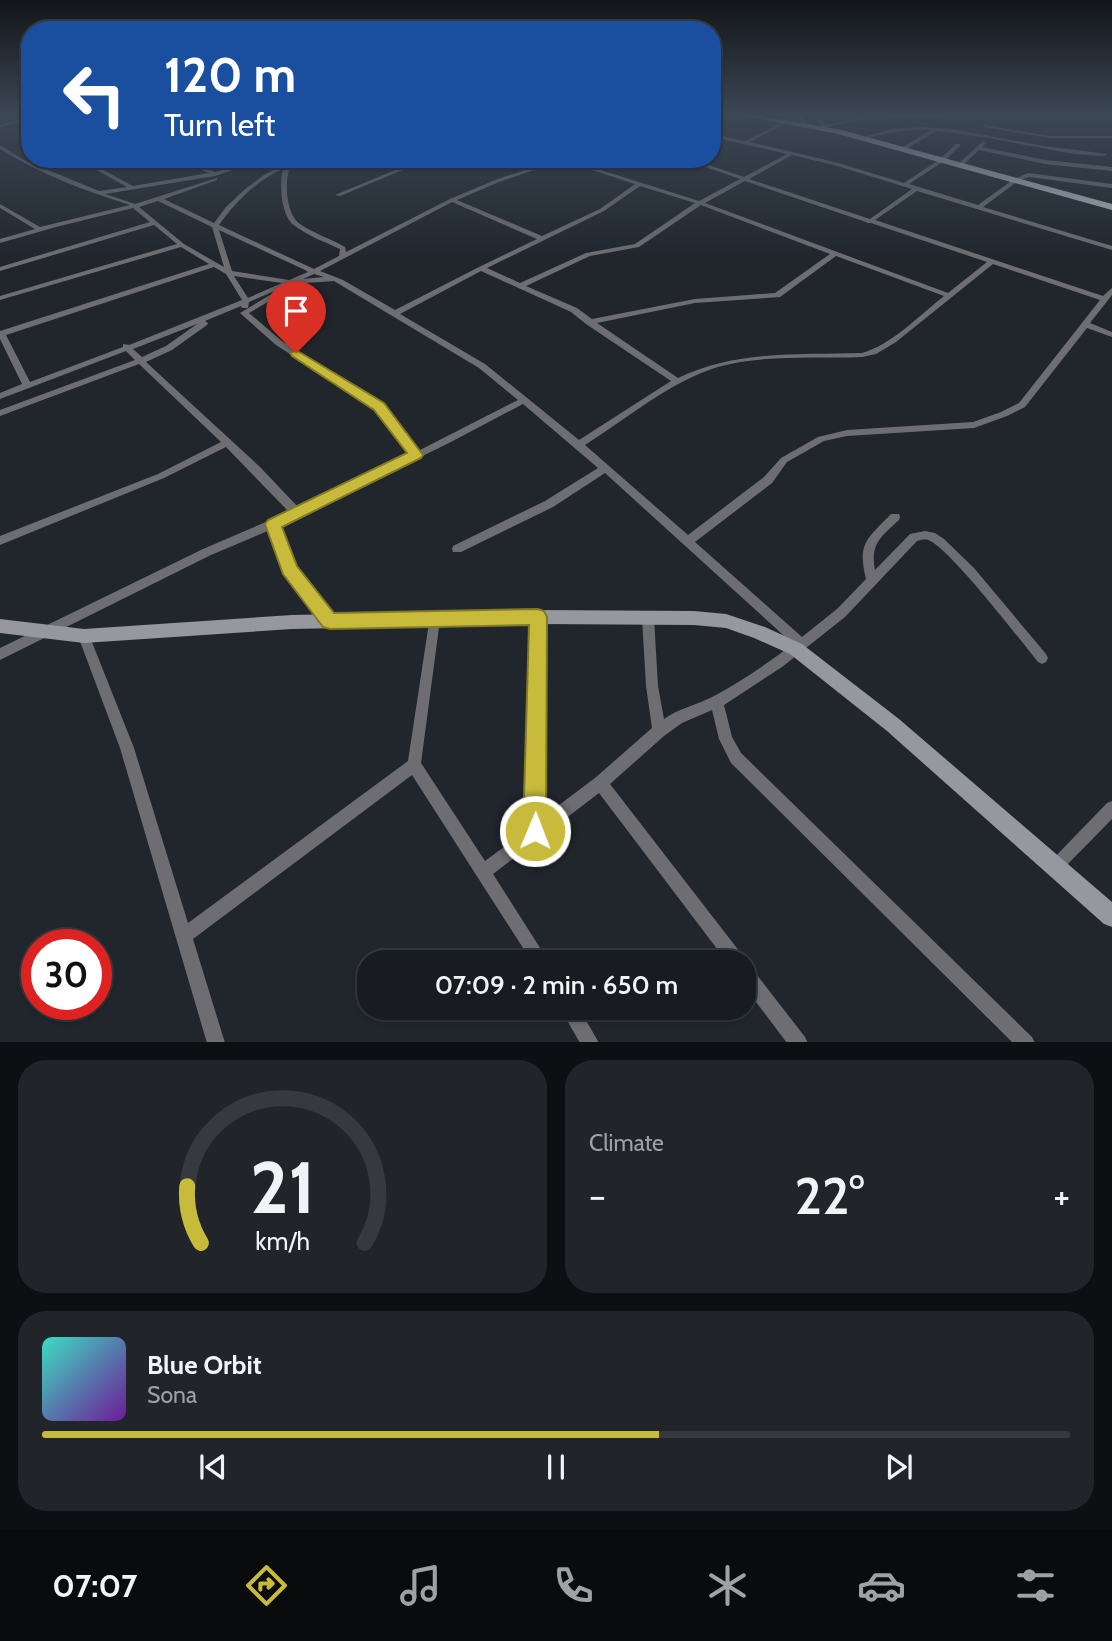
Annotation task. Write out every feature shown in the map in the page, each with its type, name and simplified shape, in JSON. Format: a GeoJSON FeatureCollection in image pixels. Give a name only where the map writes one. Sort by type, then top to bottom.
{"type":"FeatureCollection","features":[{"type":"Feature","properties":{"kind":"main road"},"geometry":{"type":"LineString","coordinates":[[951,163],[1112,207]]}},
{"type":"Feature","properties":{"kind":"main road"},"geometry":{"type":"LineString","coordinates":[[0,626],[83,636],[330,621],[538,617],[695,618],[726,621],[799,647],[893,725],[1112,916]]}},
{"type":"Feature","properties":{"kind":"street"},"geometry":{"type":"LineString","coordinates":[[522,285],[588,254],[637,246],[700,203],[775,163]]}},
{"type":"Feature","properties":{"kind":"street"},"geometry":{"type":"LineString","coordinates":[[828,163],[980,206],[1043,229],[1112,247]]}},
{"type":"Feature","properties":{"kind":"street"},"geometry":{"type":"LineString","coordinates":[[906,184],[938,163]]}},
{"type":"Feature","properties":{"kind":"street"},"geometry":{"type":"LineString","coordinates":[[1050,163],[1112,169]]}},
{"type":"Feature","properties":{"kind":"street"},"geometry":{"type":"LineString","coordinates":[[39,168],[132,204],[182,244],[212,265],[229,273],[293,282],[335,279]]}},
{"type":"Feature","properties":{"kind":"street"},"geometry":{"type":"LineString","coordinates":[[96,168],[133,187]]}},
{"type":"Feature","properties":{"kind":"street"},"geometry":{"type":"LineString","coordinates":[[200,168],[215,174]]}},
{"type":"Feature","properties":{"kind":"street"},"geometry":{"type":"LineString","coordinates":[[98,192],[238,168]]}},
{"type":"Feature","properties":{"kind":"street"},"geometry":{"type":"LineString","coordinates":[[244,313],[246,300],[229,273],[215,227],[222,214],[247,191],[268,175],[283,168]]}},
{"type":"Feature","properties":{"kind":"street"},"geometry":{"type":"LineString","coordinates":[[287,168],[284,188],[295,224],[343,248],[342,256]]}},
{"type":"Feature","properties":{"kind":"street"},"geometry":{"type":"LineString","coordinates":[[338,195],[405,168]]}},
{"type":"Feature","properties":{"kind":"street"},"geometry":{"type":"LineString","coordinates":[[0,396],[126,346],[212,316],[293,282],[452,200],[496,181],[537,168]]}},
{"type":"Feature","properties":{"kind":"street"},"geometry":{"type":"LineString","coordinates":[[589,168],[700,203],[947,295]]}},
{"type":"Feature","properties":{"kind":"street"},"geometry":{"type":"LineString","coordinates":[[712,168],[1104,299]]}},
{"type":"Feature","properties":{"kind":"street"},"geometry":{"type":"LineString","coordinates":[[0,241],[38,228],[158,199],[193,188],[229,171]]}},
{"type":"Feature","properties":{"kind":"street"},"geometry":{"type":"LineString","coordinates":[[980,206],[1016,180],[1030,175],[1112,186]]}},
{"type":"Feature","properties":{"kind":"street"},"geometry":{"type":"LineString","coordinates":[[394,314],[481,268],[602,210],[639,184]]}},
{"type":"Feature","properties":{"kind":"street"},"geometry":{"type":"LineString","coordinates":[[869,222],[917,188]]}},
{"type":"Feature","properties":{"kind":"street"},"geometry":{"type":"LineString","coordinates":[[158,199],[335,279],[482,366],[579,445],[688,541],[799,647]]}},
{"type":"Feature","properties":{"kind":"street"},"geometry":{"type":"LineString","coordinates":[[452,200],[543,239]]}},
{"type":"Feature","properties":{"kind":"street"},"geometry":{"type":"LineString","coordinates":[[0,206],[38,228]]}},
{"type":"Feature","properties":{"kind":"street"},"geometry":{"type":"LineString","coordinates":[[0,269],[153,223]]}},
{"type":"Feature","properties":{"kind":"street"},"geometry":{"type":"LineString","coordinates":[[0,298],[182,244]]}},
{"type":"Feature","properties":{"kind":"street"},"geometry":{"type":"LineString","coordinates":[[589,322],[695,301],[777,295],[836,254]]}},
{"type":"Feature","properties":{"kind":"street"},"geometry":{"type":"LineString","coordinates":[[579,445],[678,382],[717,365],[743,360],[862,355],[873,352],[893,340],[991,262]]}},
{"type":"Feature","properties":{"kind":"street"},"geometry":{"type":"LineString","coordinates":[[26,385],[1,333],[212,265]]}},
{"type":"Feature","properties":{"kind":"street"},"geometry":{"type":"LineString","coordinates":[[481,268],[575,310],[678,382]]}},
{"type":"Feature","properties":{"kind":"street"},"geometry":{"type":"LineString","coordinates":[[244,313],[293,282]]}},
{"type":"Feature","properties":{"kind":"street"},"geometry":{"type":"LineString","coordinates":[[688,541],[768,480],[784,460],[821,439],[847,433],[974,425],[1022,405],[1112,290]]}},
{"type":"Feature","properties":{"kind":"street"},"geometry":{"type":"LineString","coordinates":[[244,313],[279,343],[379,407],[416,455]]}},
{"type":"Feature","properties":{"kind":"street"},"geometry":{"type":"LineString","coordinates":[[0,413],[169,348],[212,316]]}},
{"type":"Feature","properties":{"kind":"street"},"geometry":{"type":"LineString","coordinates":[[1087,325],[1112,335]]}},
{"type":"Feature","properties":{"kind":"street"},"geometry":{"type":"LineString","coordinates":[[126,346],[296,512]]}},
{"type":"Feature","properties":{"kind":"street"},"geometry":{"type":"LineString","coordinates":[[0,654],[207,552],[273,524],[416,455],[522,401]]}},
{"type":"Feature","properties":{"kind":"street"},"geometry":{"type":"LineString","coordinates":[[0,541],[161,476],[227,443]]}},
{"type":"Feature","properties":{"kind":"street"},"geometry":{"type":"LineString","coordinates":[[457,550],[549,504],[604,469]]}},
{"type":"Feature","properties":{"kind":"street"},"geometry":{"type":"LineString","coordinates":[[872,580],[865,554],[868,546],[895,517]]}},
{"type":"Feature","properties":{"kind":"street"},"geometry":{"type":"LineString","coordinates":[[273,524],[289,569],[330,621]]}},
{"type":"Feature","properties":{"kind":"street"},"geometry":{"type":"LineString","coordinates":[[483,872],[600,783],[677,718],[717,702],[799,647],[841,612],[914,537],[933,536],[988,593],[1042,658]]}},
{"type":"Feature","properties":{"kind":"street"},"geometry":{"type":"LineString","coordinates":[[535,831],[538,617]]}},
{"type":"Feature","properties":{"kind":"street"},"geometry":{"type":"LineString","coordinates":[[648,618],[652,686],[659,731]]}},
{"type":"Feature","properties":{"kind":"street"},"geometry":{"type":"LineString","coordinates":[[434,620],[414,765],[533,950]]}},
{"type":"Feature","properties":{"kind":"street"},"geometry":{"type":"LineString","coordinates":[[83,636],[127,748],[215,1042]]}},
{"type":"Feature","properties":{"kind":"street"},"geometry":{"type":"LineString","coordinates":[[717,702],[722,727],[736,758],[1026,1042]]}},
{"type":"Feature","properties":{"kind":"street"},"geometry":{"type":"LineString","coordinates":[[185,935],[414,765]]}},
{"type":"Feature","properties":{"kind":"street"},"geometry":{"type":"LineString","coordinates":[[600,783],[728,950]]}},
{"type":"Feature","properties":{"kind":"street"},"geometry":{"type":"LineString","coordinates":[[1055,867],[1112,808]]}},
{"type":"Feature","properties":{"kind":"street"},"geometry":{"type":"LineString","coordinates":[[756,987],[799,1042]]}},
{"type":"Feature","properties":{"kind":"street"},"geometry":{"type":"LineString","coordinates":[[576,1020],[590,1042]]}},
{"type":"Feature","properties":{"kind":"route"},"geometry":{"type":"LineString","coordinates":[[296,353],[379,407],[416,455],[273,524],[289,569],[330,621],[538,617],[535,831]]}}]}
